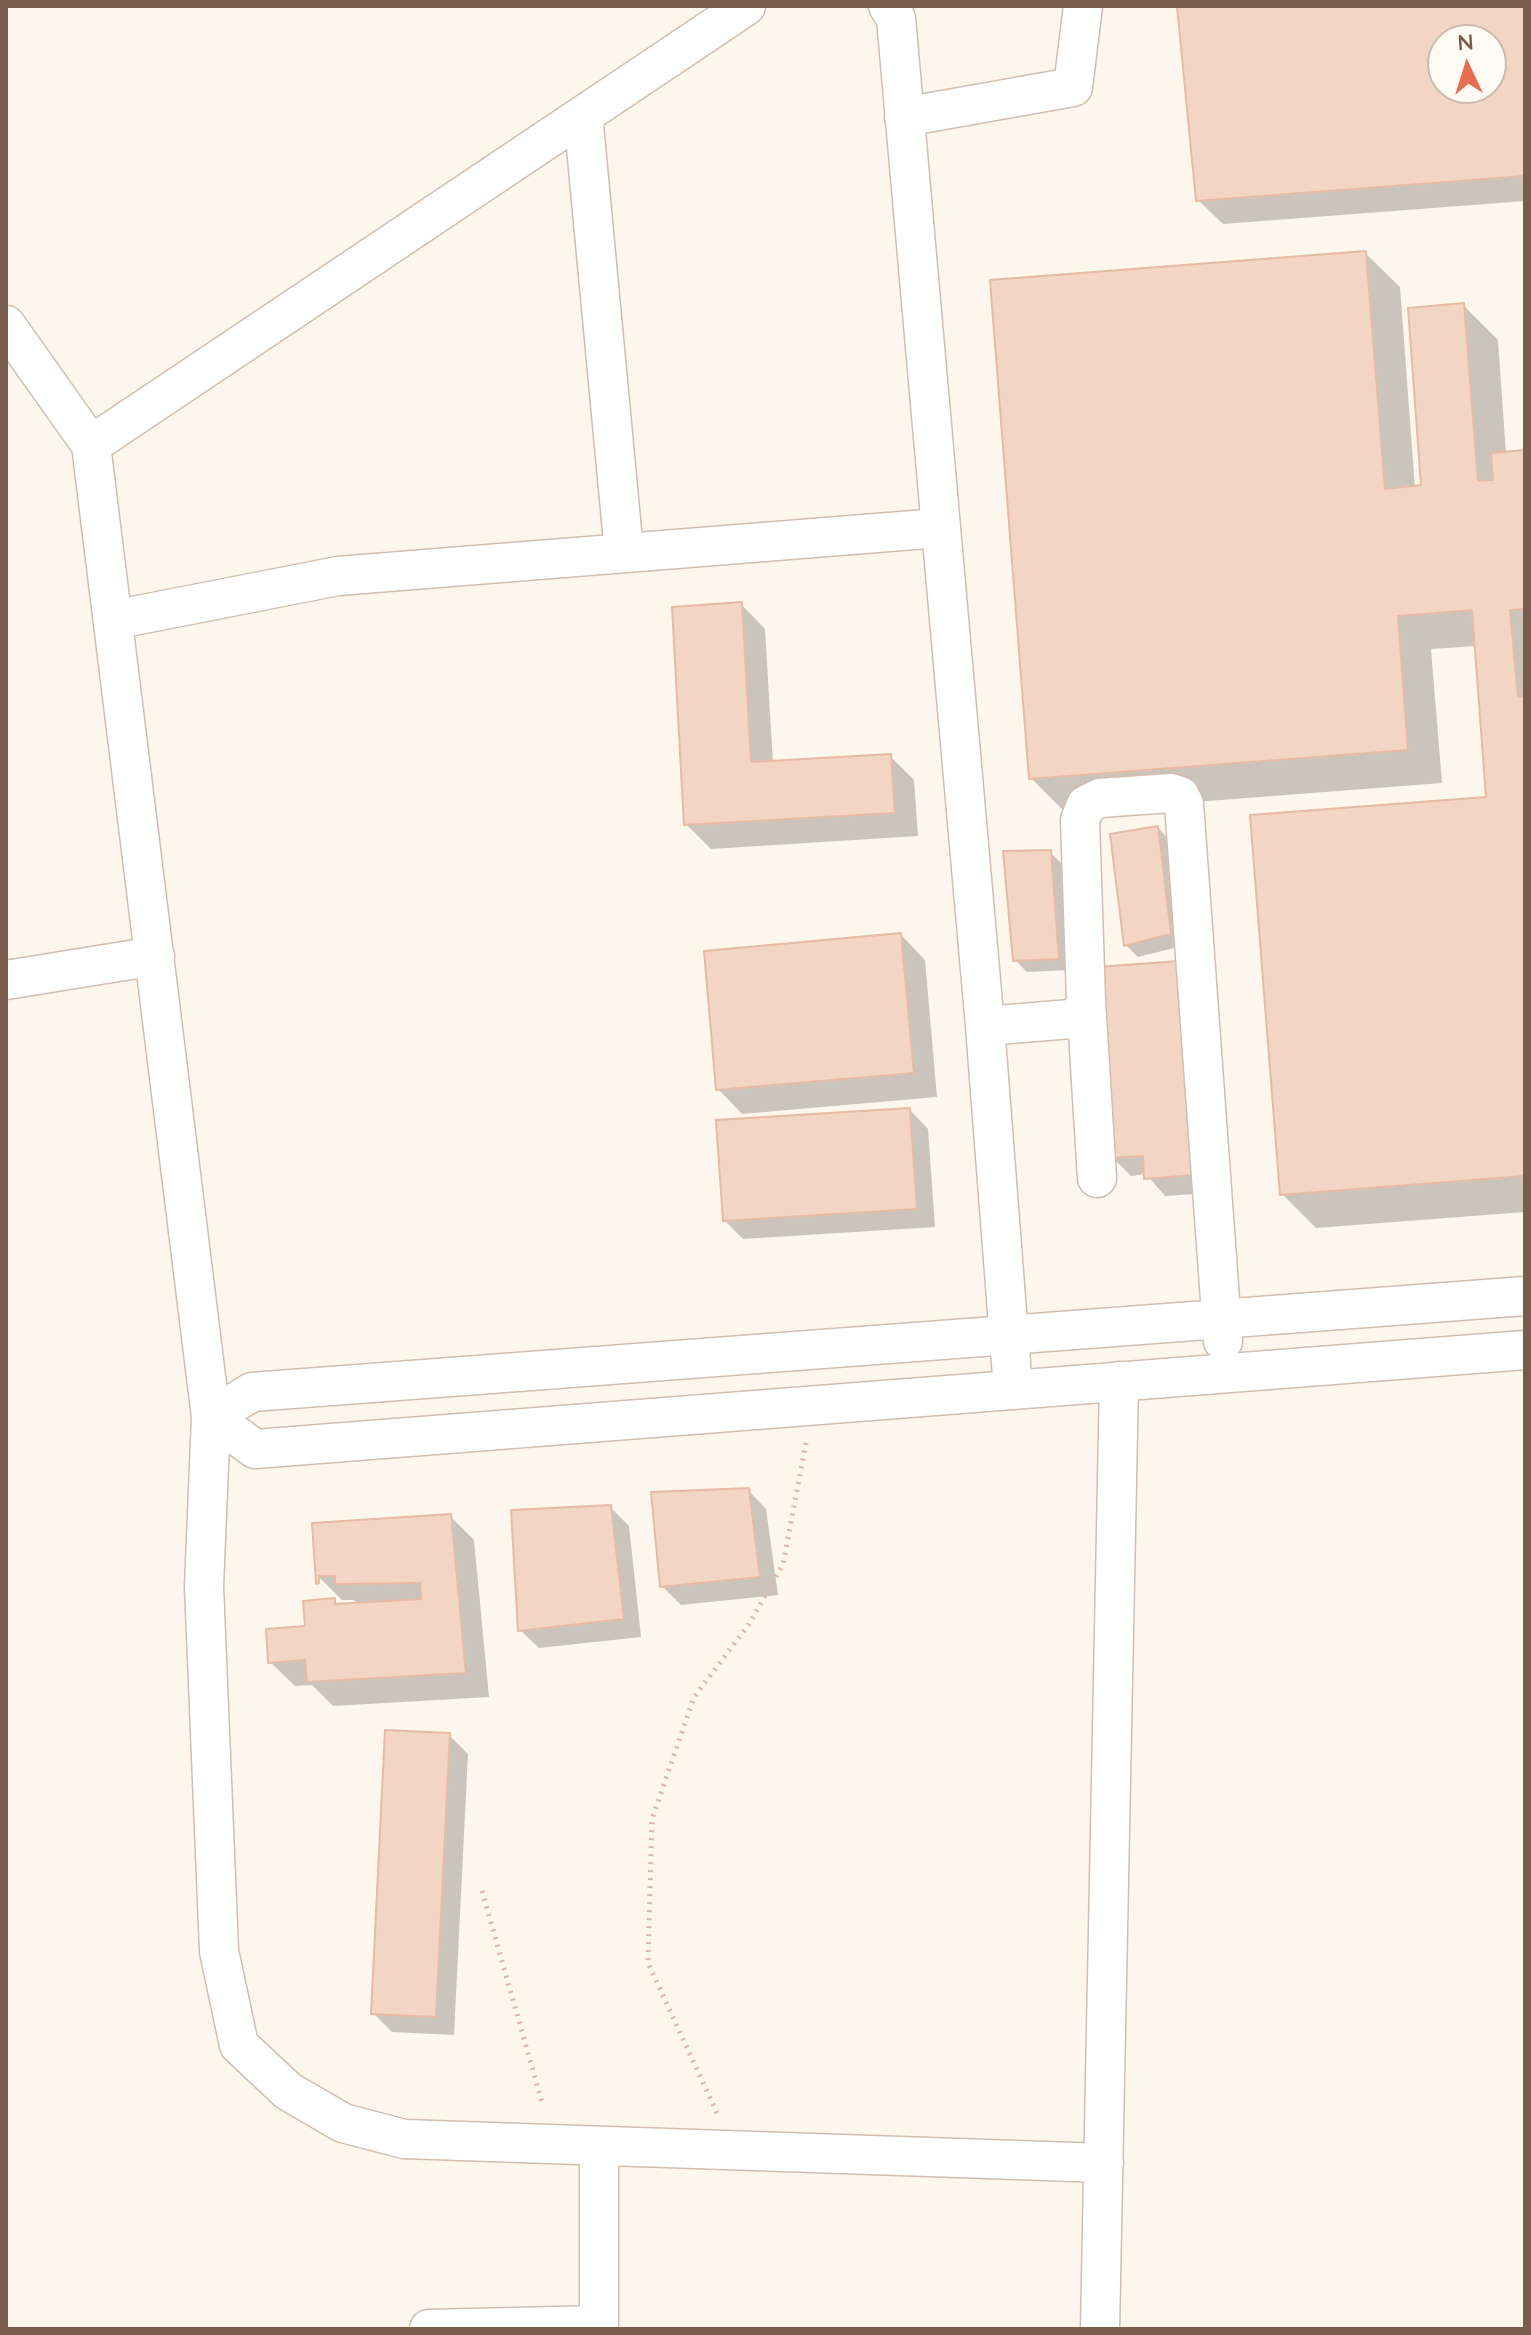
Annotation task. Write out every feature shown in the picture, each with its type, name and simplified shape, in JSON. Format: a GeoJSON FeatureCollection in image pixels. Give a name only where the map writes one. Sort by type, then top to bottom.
{"type":"FeatureCollection","features":[{"type":"Feature","properties":{"kind":"lane"},"geometry":{"type":"LineString","coordinates":[[91,445],[746,6]]}},
{"type":"Feature","properties":{"kind":"lane"},"geometry":{"type":"LineString","coordinates":[[888,6],[896,18],[985,1026],[1013,1389]]}},
{"type":"Feature","properties":{"kind":"lane"},"geometry":{"type":"LineString","coordinates":[[904,117],[1073,87],[1083,6]]}},
{"type":"Feature","properties":{"kind":"lane"},"geometry":{"type":"LineString","coordinates":[[583,115],[624,552]]}},
{"type":"Feature","properties":{"kind":"lane"},"geometry":{"type":"LineString","coordinates":[[6,325],[91,445],[211,1417],[204,1586],[219,1951],[239,2045],[288,2091],[343,2123],[404,2139],[1104,2163]]}},
{"type":"Feature","properties":{"kind":"lane"},"geometry":{"type":"LineString","coordinates":[[113,620],[338,576],[939,528]]}},
{"type":"Feature","properties":{"kind":"lane"},"geometry":{"type":"LineString","coordinates":[[1097,1178],[1086,1001],[1082,812],[1086,805],[1100,798],[1171,793],[1180,796],[1184,804],[1225,1373]]}},
{"type":"Feature","properties":{"kind":"lane"},"geometry":{"type":"LineString","coordinates":[[6,980],[155,956]]}},
{"type":"Feature","properties":{"kind":"lane"},"geometry":{"type":"LineString","coordinates":[[985,1026],[1071,1019],[1082,1012],[1086,1001]]}},
{"type":"Feature","properties":{"kind":"lane"},"geometry":{"type":"LineString","coordinates":[[211,1417],[252,1392],[1525,1296]]}},
{"type":"Feature","properties":{"kind":"lane"},"geometry":{"type":"LineString","coordinates":[[1426,1302],[1428,1358]]}},
{"type":"Feature","properties":{"kind":"lane"},"geometry":{"type":"LineString","coordinates":[[211,1417],[255,1449],[1525,1350]]}},
{"type":"Feature","properties":{"kind":"lane"},"geometry":{"type":"LineString","coordinates":[[1100,2329],[1119,1381]]}},
{"type":"Feature","properties":{"kind":"lane"},"geometry":{"type":"LineString","coordinates":[[429,2329],[599,2327],[599,2146]]}},
{"type":"Feature","properties":{"kind":"path"},"geometry":{"type":"LineString","coordinates":[[734,2150],[648,1963],[652,1819],[694,1697],[749,1624],[783,1564],[813,1405]]}},
{"type":"Feature","properties":{"kind":"path"},"geometry":{"type":"LineString","coordinates":[[482,1891],[554,2144]]}},
{"type":"Feature","properties":{"kind":"building"},"geometry":{"type":"Polygon","coordinates":[[[1177,6],[1525,6],[1525,176],[1196,201],[1177,6]]]}},
{"type":"Feature","properties":{"kind":"building"},"geometry":{"type":"Polygon","coordinates":[[[1366,251],[1385,489],[1421,485],[1408,308],[1464,303],[1478,481],[1493,480],[1491,453],[1525,450],[1525,609],[1510,610],[1518,697],[1525,696],[1525,1176],[1280,1195],[1250,815],[1486,797],[1472,610],[1398,616],[1408,750],[1029,779],[990,280],[1366,251]]]}},
{"type":"Feature","properties":{"kind":"building"},"geometry":{"type":"Polygon","coordinates":[[[742,602],[751,762],[891,754],[895,813],[684,825],[672,607],[742,602]]]}},
{"type":"Feature","properties":{"kind":"building"},"geometry":{"type":"Polygon","coordinates":[[[1158,826],[1171,934],[1124,946],[1110,834],[1158,826]]]}},
{"type":"Feature","properties":{"kind":"building"},"geometry":{"type":"Polygon","coordinates":[[[1051,850],[1059,959],[1013,961],[1003,851],[1051,850]]]}},
{"type":"Feature","properties":{"kind":"building"},"geometry":{"type":"Polygon","coordinates":[[[901,933],[914,1073],[716,1090],[704,951],[901,933]]]}},
{"type":"Feature","properties":{"kind":"building"},"geometry":{"type":"Polygon","coordinates":[[[1179,961],[1194,1175],[1144,1179],[1143,1156],[1110,1158],[1097,967],[1179,961]]]}},
{"type":"Feature","properties":{"kind":"building"},"geometry":{"type":"Polygon","coordinates":[[[910,1108],[917,1209],[723,1221],[716,1120],[910,1108]]]}},
{"type":"Feature","properties":{"kind":"building"},"geometry":{"type":"Polygon","coordinates":[[[749,1488],[760,1577],[660,1587],[651,1492],[749,1488]]]}},
{"type":"Feature","properties":{"kind":"building"},"geometry":{"type":"Polygon","coordinates":[[[611,1505],[624,1619],[518,1631],[511,1510],[611,1505]]]}},
{"type":"Feature","properties":{"kind":"building"},"geometry":{"type":"Polygon","coordinates":[[[451,1514],[466,1673],[307,1682],[305,1660],[268,1663],[266,1629],[305,1626],[303,1601],[335,1598],[335,1604],[421,1599],[420,1583],[335,1584],[335,1576],[319,1576],[319,1583],[316,1584],[312,1523],[451,1514]]]}},
{"type":"Feature","properties":{"kind":"building"},"geometry":{"type":"Polygon","coordinates":[[[385,1730],[450,1733],[436,2017],[371,2014],[385,1730]]]}}]}
